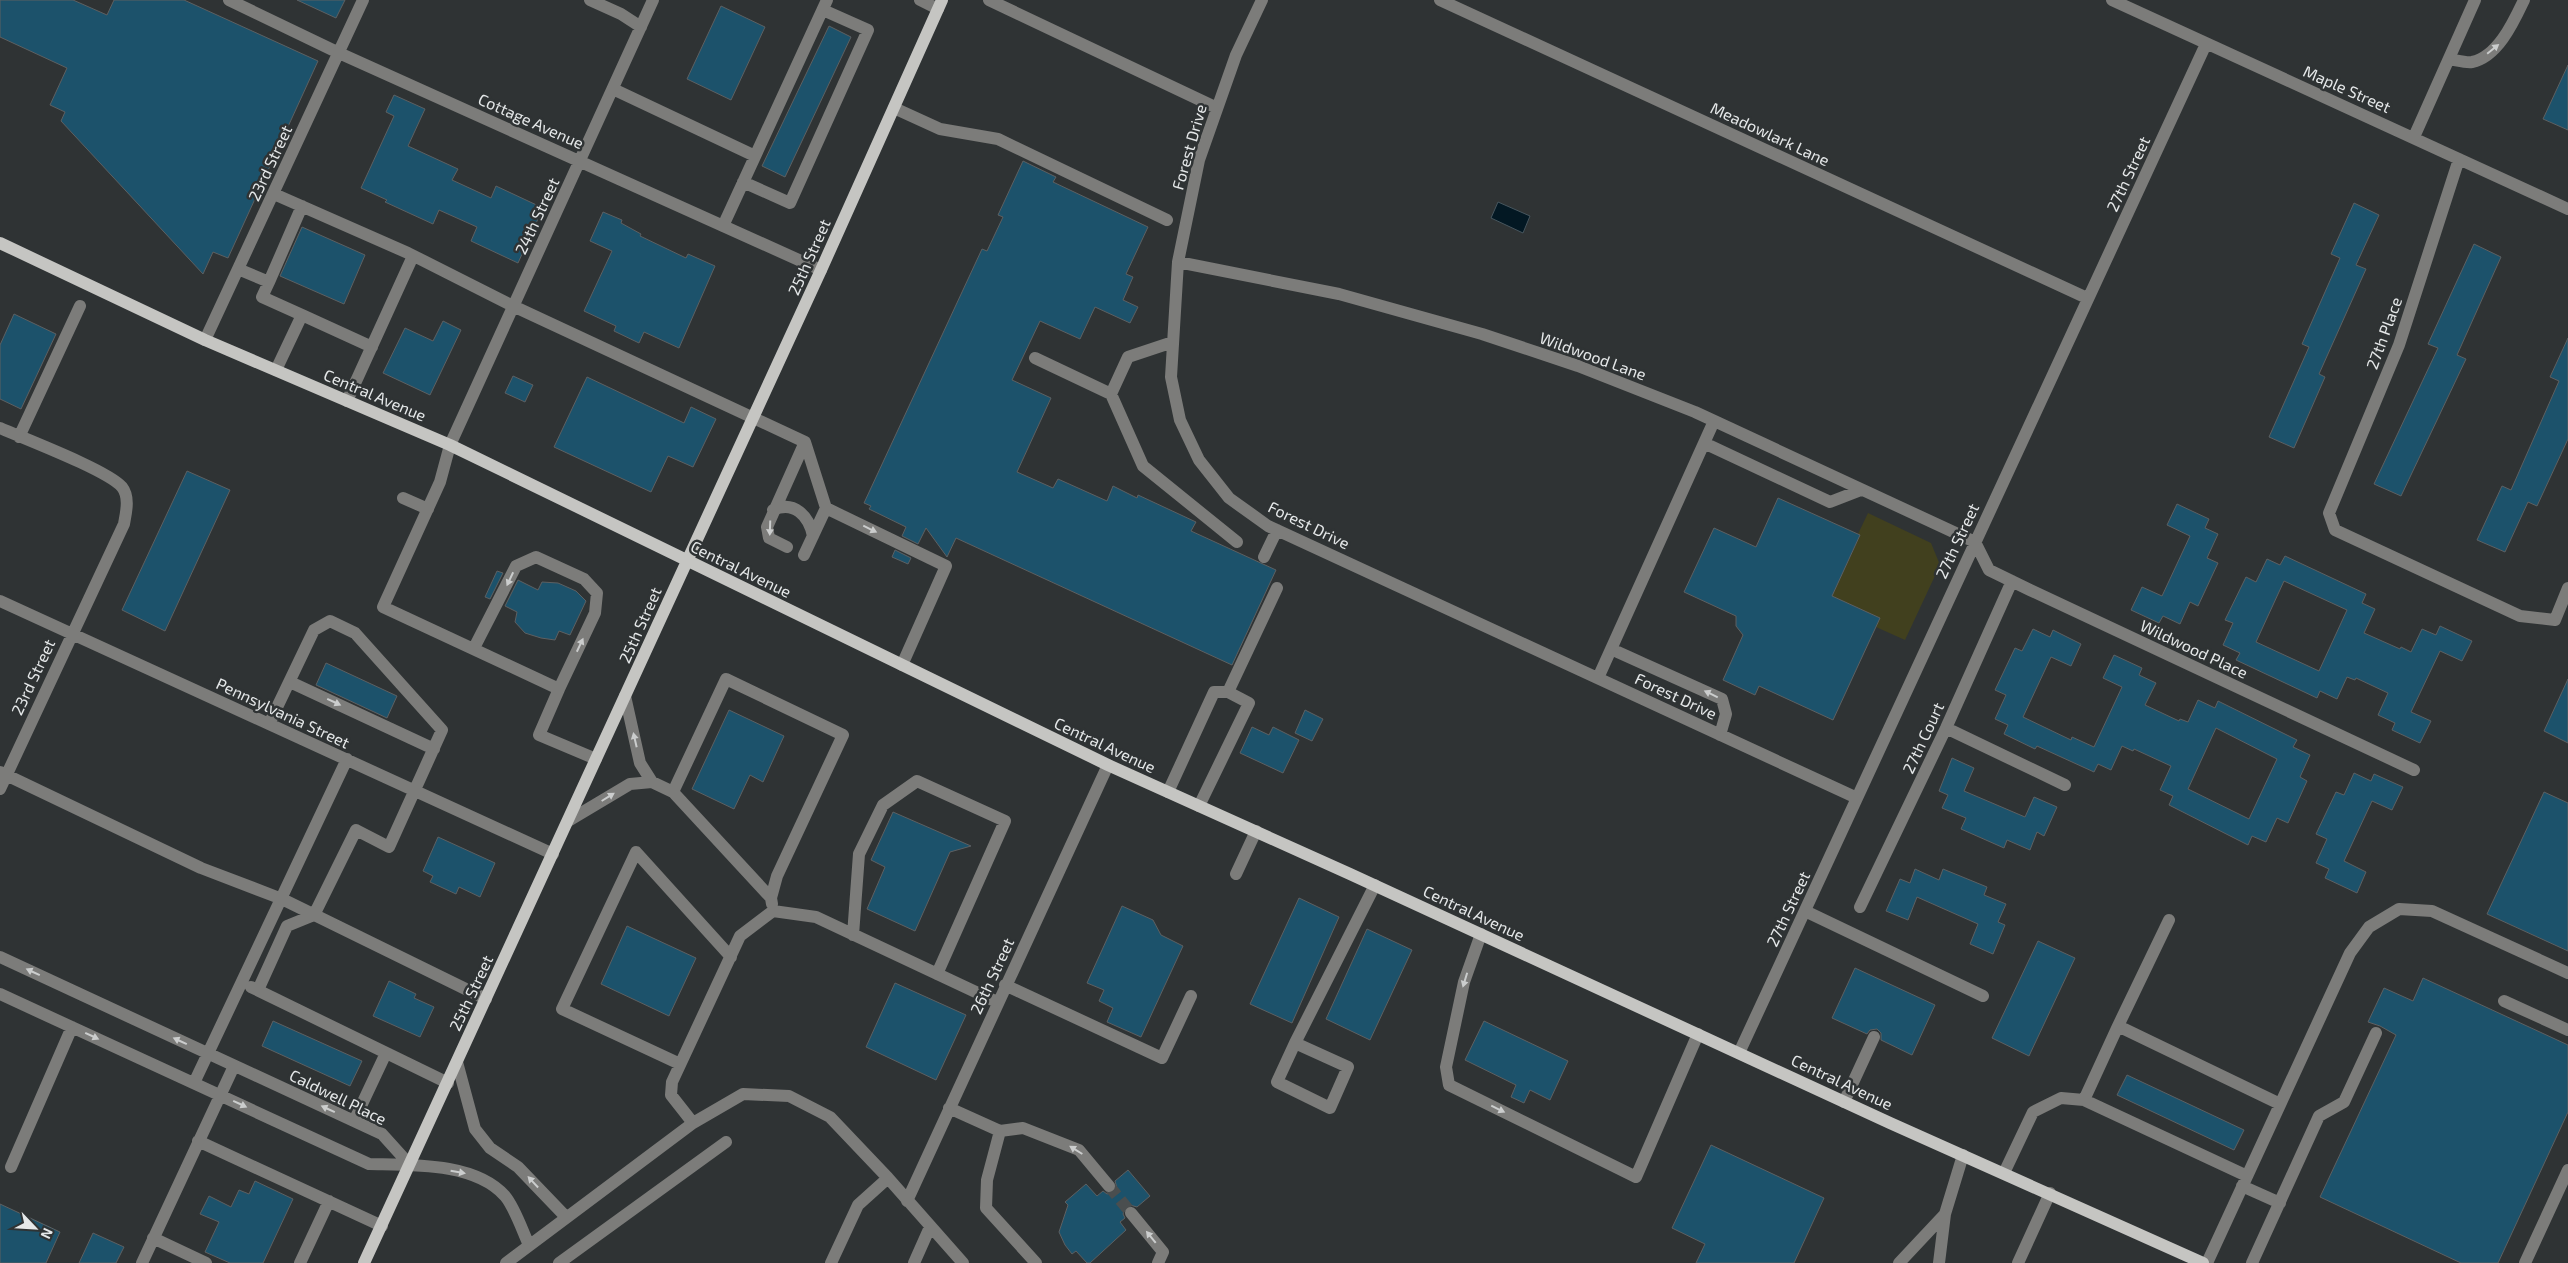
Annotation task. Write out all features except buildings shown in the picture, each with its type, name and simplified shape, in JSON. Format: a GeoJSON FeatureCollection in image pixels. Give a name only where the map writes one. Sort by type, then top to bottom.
{"type":"FeatureCollection","features":[{"type":"Feature","properties":{"kind":"main road","name":"25th Street"},"geometry":{"type":"LineString","coordinates":[[364,1263],[754,417],[940,4]]}},
{"type":"Feature","properties":{"kind":"main road","name":"Central Avenue"},"geometry":{"type":"LineString","coordinates":[[0,243],[205,340],[450,444],[1108,765],[1375,885],[1844,1102],[2205,1263]]}},
{"type":"Feature","properties":{"kind":"street","name":"Cottage Avenue"},"geometry":{"type":"LineString","coordinates":[[229,0],[254,5],[339,52],[821,270]]}},
{"type":"Feature","properties":{"kind":"street","name":"23rd Street"},"geometry":{"type":"LineString","coordinates":[[205,340],[363,0]]}},
{"type":"Feature","properties":{"kind":"street"},"geometry":{"type":"LineString","coordinates":[[590,0],[622,14],[641,28]]}},
{"type":"Feature","properties":{"kind":"street","name":"24th Street"},"geometry":{"type":"LineString","coordinates":[[474,648],[383,607],[441,479],[450,444],[653,0]]}},
{"type":"Feature","properties":{"kind":"street"},"geometry":{"type":"LineString","coordinates":[[920,0],[940,4]]}},
{"type":"Feature","properties":{"kind":"street"},"geometry":{"type":"LineString","coordinates":[[989,0],[1217,108]]}},
{"type":"Feature","properties":{"kind":"street","name":"Forest Drive"},"geometry":{"type":"LineString","coordinates":[[1262,0],[1236,55],[1200,160],[1178,262],[1171,378],[1180,420],[1199,460],[1229,498],[1277,530],[1857,798]]}},
{"type":"Feature","properties":{"kind":"street","name":"Meadowlark Lane"},"geometry":{"type":"LineString","coordinates":[[1440,0],[2087,298]]}},
{"type":"Feature","properties":{"kind":"street","name":"Maple Street"},"geometry":{"type":"LineString","coordinates":[[2112,0],[2568,209]]}},
{"type":"Feature","properties":{"kind":"street"},"geometry":{"type":"LineString","coordinates":[[2414,137],[2475,0]]}},
{"type":"Feature","properties":{"kind":"street"},"geometry":{"type":"LineString","coordinates":[[2449,59],[2473,62],[2496,49],[2511,27],[2524,0]]}},
{"type":"Feature","properties":{"kind":"street"},"geometry":{"type":"LineString","coordinates":[[723,226],[743,182],[755,156],[825,5],[868,30],[790,203],[743,182]]}},
{"type":"Feature","properties":{"kind":"street","name":"27th Street"},"geometry":{"type":"LineString","coordinates":[[1739,1053],[2206,44]]}},
{"type":"Feature","properties":{"kind":"street"},"geometry":{"type":"LineString","coordinates":[[612,89],[755,156]]}},
{"type":"Feature","properties":{"kind":"street"},"geometry":{"type":"LineString","coordinates":[[894,108],[940,130],[998,139],[1167,220]]}},
{"type":"Feature","properties":{"kind":"street","name":"27th Place"},"geometry":{"type":"LineString","coordinates":[[2459,159],[2399,344],[2328,512],[2335,530],[2520,616],[2555,620],[2568,588]]}},
{"type":"Feature","properties":{"kind":"street"},"geometry":{"type":"LineString","coordinates":[[274,194],[413,256],[513,306],[804,442],[826,508],[804,555]]}},
{"type":"Feature","properties":{"kind":"street"},"geometry":{"type":"LineString","coordinates":[[302,206],[262,297],[372,347]]}},
{"type":"Feature","properties":{"kind":"street"},"geometry":{"type":"LineString","coordinates":[[347,401],[413,256]]}},
{"type":"Feature","properties":{"kind":"street","name":"Wildwood Lane"},"geometry":{"type":"LineString","coordinates":[[1178,262],[1339,294],[1482,334],[1578,366],[1714,421],[1975,542]]}},
{"type":"Feature","properties":{"kind":"street"},"geometry":{"type":"LineString","coordinates":[[238,269],[269,282]]}},
{"type":"Feature","properties":{"kind":"street"},"geometry":{"type":"LineString","coordinates":[[19,436],[80,306]]}},
{"type":"Feature","properties":{"kind":"street"},"geometry":{"type":"LineString","coordinates":[[276,370],[302,315]]}},
{"type":"Feature","properties":{"kind":"street"},"geometry":{"type":"LineString","coordinates":[[1111,394],[1128,357],[1173,342]]}},
{"type":"Feature","properties":{"kind":"street"},"geometry":{"type":"LineString","coordinates":[[1035,358],[1111,394],[1143,466],[1237,542]]}},
{"type":"Feature","properties":{"kind":"street"},"geometry":{"type":"LineString","coordinates":[[1598,678],[1714,421]]}},
{"type":"Feature","properties":{"kind":"street","name":"23rd Street"},"geometry":{"type":"LineString","coordinates":[[0,428],[105,475],[123,488],[128,507],[124,524],[3,774],[0,789]]}},
{"type":"Feature","properties":{"kind":"street"},"geometry":{"type":"LineString","coordinates":[[787,548],[770,538],[768,527],[773,510],[804,442]]}},
{"type":"Feature","properties":{"kind":"street"},"geometry":{"type":"LineString","coordinates":[[1704,443],[1830,502],[1861,490]]}},
{"type":"Feature","properties":{"kind":"street"},"geometry":{"type":"LineString","coordinates":[[403,498],[428,509]]}},
{"type":"Feature","properties":{"kind":"street"},"geometry":{"type":"LineString","coordinates":[[773,510],[781,506],[796,508],[811,523],[813,536]]}},
{"type":"Feature","properties":{"kind":"street"},"geometry":{"type":"LineString","coordinates":[[826,508],[946,566],[902,665]]}},
{"type":"Feature","properties":{"kind":"street"},"geometry":{"type":"LineString","coordinates":[[1264,557],[1277,530]]}},
{"type":"Feature","properties":{"kind":"street","name":"Wildwood Place"},"geometry":{"type":"LineString","coordinates":[[1975,542],[1989,570],[2414,770]]}},
{"type":"Feature","properties":{"kind":"street"},"geometry":{"type":"LineString","coordinates":[[559,689],[474,648],[516,566],[536,557],[584,578],[596,593],[595,613],[559,689],[540,735],[596,759]]}},
{"type":"Feature","properties":{"kind":"street","name":"27th Court"},"geometry":{"type":"LineString","coordinates":[[1860,907],[1946,728],[2012,581]]}},
{"type":"Feature","properties":{"kind":"street"},"geometry":{"type":"LineString","coordinates":[[1228,692],[1277,588]]}},
{"type":"Feature","properties":{"kind":"street","name":"Pennsylvania Street"},"geometry":{"type":"LineString","coordinates":[[0,601],[553,854]]}},
{"type":"Feature","properties":{"kind":"street"},"geometry":{"type":"LineString","coordinates":[[258,990],[287,926],[314,915],[356,830],[389,847],[442,730],[355,633],[330,621],[314,630],[269,724]]}},
{"type":"Feature","properties":{"kind":"street"},"geometry":{"type":"LineString","coordinates":[[1611,649],[1722,699],[1726,714],[1720,735]]}},
{"type":"Feature","properties":{"kind":"street"},"geometry":{"type":"LineString","coordinates":[[673,792],[726,679],[843,735],[777,876],[771,898],[773,911]]}},
{"type":"Feature","properties":{"kind":"street"},"geometry":{"type":"LineString","coordinates":[[290,682],[434,749]]}},
{"type":"Feature","properties":{"kind":"street"},"geometry":{"type":"LineString","coordinates":[[1168,792],[1214,692],[1228,692],[1249,703],[1199,806]]}},
{"type":"Feature","properties":{"kind":"street"},"geometry":{"type":"LineString","coordinates":[[625,696],[640,763],[652,782]]}},
{"type":"Feature","properties":{"kind":"street"},"geometry":{"type":"LineString","coordinates":[[1946,728],[2065,786]]}},
{"type":"Feature","properties":{"kind":"street"},"geometry":{"type":"LineString","coordinates":[[194,1083],[347,760]]}},
{"type":"Feature","properties":{"kind":"street","name":"26th Street"},"geometry":{"type":"LineString","coordinates":[[907,1201],[997,1002],[1108,765]]}},
{"type":"Feature","properties":{"kind":"street"},"geometry":{"type":"LineString","coordinates":[[3,774],[201,868],[282,899],[486,999]]}},
{"type":"Feature","properties":{"kind":"street"},"geometry":{"type":"LineString","coordinates":[[853,934],[859,854],[883,804],[916,781],[1005,821],[937,974]]}},
{"type":"Feature","properties":{"kind":"street"},"geometry":{"type":"LineString","coordinates":[[568,822],[630,784],[652,782],[673,792],[771,898]]}},
{"type":"Feature","properties":{"kind":"street"},"geometry":{"type":"LineString","coordinates":[[1236,874],[1256,831]]}},
{"type":"Feature","properties":{"kind":"street"},"geometry":{"type":"LineString","coordinates":[[680,1064],[562,1009],[636,852],[731,957]]}},
{"type":"Feature","properties":{"kind":"street"},"geometry":{"type":"LineString","coordinates":[[1294,1043],[1348,1067],[1330,1108],[1277,1082],[1294,1043],[1375,885]]}},
{"type":"Feature","properties":{"kind":"street"},"geometry":{"type":"LineString","coordinates":[[2205,1263],[2350,953],[2370,927],[2399,909],[2432,911],[2568,973]]}},
{"type":"Feature","properties":{"kind":"street"},"geometry":{"type":"LineString","coordinates":[[693,1123],[671,1095],[672,1082],[740,936],[773,911],[816,917],[997,1002]]}},
{"type":"Feature","properties":{"kind":"street"},"geometry":{"type":"LineString","coordinates":[[1805,911],[1983,996]]}},
{"type":"Feature","properties":{"kind":"street"},"geometry":{"type":"LineString","coordinates":[[2084,1100],[2169,920]]}},
{"type":"Feature","properties":{"kind":"street"},"geometry":{"type":"LineString","coordinates":[[1481,934],[1462,991],[1446,1067],[1449,1086],[1636,1177],[1698,1034]]}},
{"type":"Feature","properties":{"kind":"street","name":"Caldwell Place"},"geometry":{"type":"LineString","coordinates":[[0,957],[382,1134],[410,1165]]}},
{"type":"Feature","properties":{"kind":"street"},"geometry":{"type":"LineString","coordinates":[[242,982],[448,1083]]}},
{"type":"Feature","properties":{"kind":"street"},"geometry":{"type":"LineString","coordinates":[[1005,985],[1162,1058],[1192,996]]}},
{"type":"Feature","properties":{"kind":"street"},"geometry":{"type":"LineString","coordinates":[[0,994],[369,1164],[410,1165],[464,1172],[489,1182],[506,1197],[529,1245]]}},
{"type":"Feature","properties":{"kind":"street"},"geometry":{"type":"LineString","coordinates":[[2504,1001],[2568,1030]]}},
{"type":"Feature","properties":{"kind":"street"},"geometry":{"type":"LineString","coordinates":[[2118,1026],[2280,1104]]}},
{"type":"Feature","properties":{"kind":"street"},"geometry":{"type":"LineString","coordinates":[[11,1167],[72,1027]]}},
{"type":"Feature","properties":{"kind":"street"},"geometry":{"type":"LineString","coordinates":[[2252,1263],[2319,1116],[2344,1102],[2376,1033]]}},
{"type":"Feature","properties":{"kind":"street"},"geometry":{"type":"LineString","coordinates":[[1844,1102],[1874,1037]]}},
{"type":"Feature","properties":{"kind":"street"},"geometry":{"type":"LineString","coordinates":[[354,1121],[386,1053]]}},
{"type":"Feature","properties":{"kind":"street"},"geometry":{"type":"LineString","coordinates":[[457,1062],[475,1129],[490,1148],[518,1167],[566,1218]]}},
{"type":"Feature","properties":{"kind":"street"},"geometry":{"type":"LineString","coordinates":[[142,1263],[234,1066]]}},
{"type":"Feature","properties":{"kind":"street"},"geometry":{"type":"LineString","coordinates":[[506,1263],[693,1123],[743,1094],[789,1096],[830,1118],[888,1178],[963,1263]]}},
{"type":"Feature","properties":{"kind":"street"},"geometry":{"type":"LineString","coordinates":[[2004,1173],[2033,1112],[2060,1098],[2084,1100],[2244,1181],[2280,1203]]}},
{"type":"Feature","properties":{"kind":"street"},"geometry":{"type":"LineString","coordinates":[[949,1108],[1000,1130],[1023,1128],[1080,1150],[1109,1186]]}},
{"type":"Feature","properties":{"kind":"street"},"geometry":{"type":"LineString","coordinates":[[1000,1130],[988,1180],[986,1208],[1036,1263]]}},
{"type":"Feature","properties":{"kind":"street"},"geometry":{"type":"LineString","coordinates":[[198,1141],[382,1226]]}},
{"type":"Feature","properties":{"kind":"street"},"geometry":{"type":"LineString","coordinates":[[559,1263],[726,1142]]}},
{"type":"Feature","properties":{"kind":"street"},"geometry":{"type":"LineString","coordinates":[[1939,1263],[1945,1214],[1963,1155]]}},
{"type":"Feature","properties":{"kind":"street"},"geometry":{"type":"LineString","coordinates":[[2525,1263],[2564,1190],[2568,1170]]}},
{"type":"Feature","properties":{"kind":"street"},"geometry":{"type":"LineString","coordinates":[[831,1263],[858,1206],[888,1178]]}},
{"type":"Feature","properties":{"kind":"street"},"geometry":{"type":"LineString","coordinates":[[2018,1263],[2050,1194]]}},
{"type":"Feature","properties":{"kind":"street"},"geometry":{"type":"LineString","coordinates":[[300,1263],[329,1201]]}},
{"type":"Feature","properties":{"kind":"street"},"geometry":{"type":"LineString","coordinates":[[1131,1212],[1163,1252],[1158,1263]]}},
{"type":"Feature","properties":{"kind":"street"},"geometry":{"type":"LineString","coordinates":[[1899,1263],[1945,1214]]}},
{"type":"Feature","properties":{"kind":"street"},"geometry":{"type":"LineString","coordinates":[[914,1263],[930,1227]]}},
{"type":"Feature","properties":{"kind":"street"},"geometry":{"type":"LineString","coordinates":[[153,1238],[206,1263]]}},
{"type":"Feature","properties":{"kind":"shaded area"},"geometry":{"type":"Polygon","coordinates":[[[1868,513],[1931,543],[1940,565],[1905,640],[1876,627],[1880,618],[1832,596],[1860,536],[1858,534],[1868,513]]]}},
{"type":"Feature","properties":{"kind":"water"},"geometry":{"type":"Polygon","coordinates":[[[1498,202],[1530,216],[1523,233],[1491,218],[1498,202]]]}},
{"type":"Feature","properties":{"kind":"tunnel"},"geometry":{"type":"LineString","coordinates":[[1109,1186],[1131,1213]]}}]}
